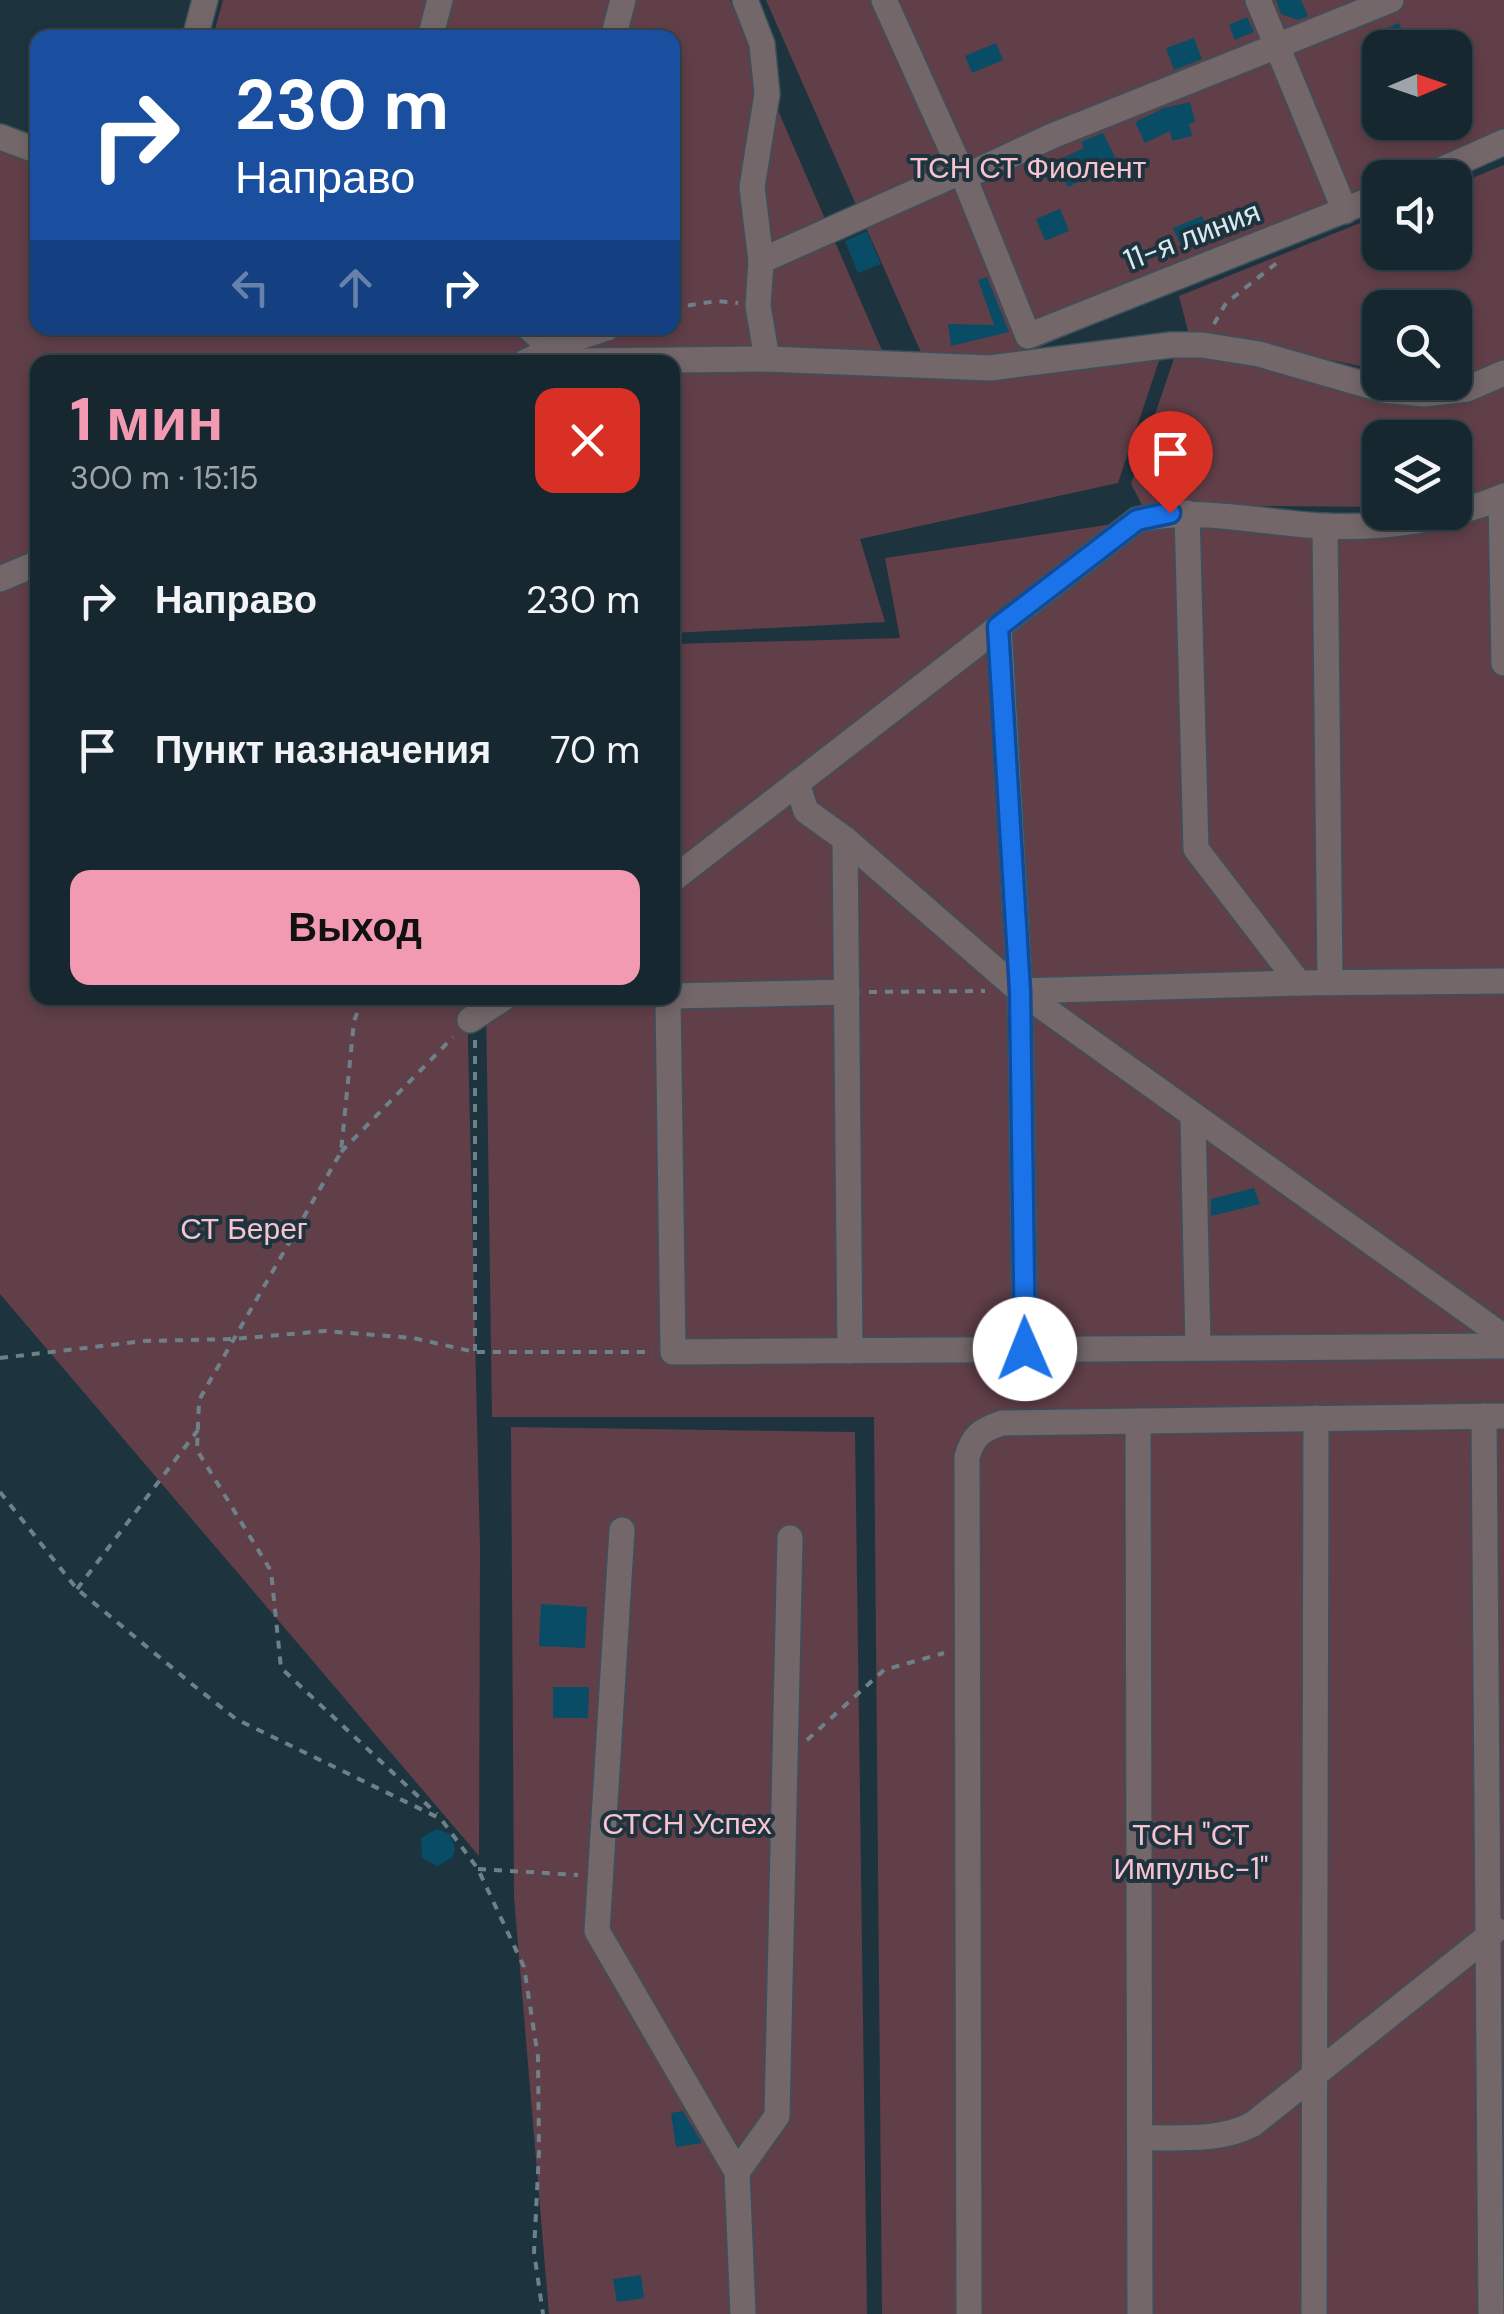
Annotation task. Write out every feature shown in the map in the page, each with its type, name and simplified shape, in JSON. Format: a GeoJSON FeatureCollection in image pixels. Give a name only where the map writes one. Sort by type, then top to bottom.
{"type":"FeatureCollection","features":[{"type":"Feature","properties":{"kind":"street"},"geometry":{"type":"LineString","coordinates":[[196,30],[205,0]]}},
{"type":"Feature","properties":{"kind":"street"},"geometry":{"type":"LineString","coordinates":[[432,30],[440,0]]}},
{"type":"Feature","properties":{"kind":"street"},"geometry":{"type":"LineString","coordinates":[[616,30],[624,0]]}},
{"type":"Feature","properties":{"kind":"street"},"geometry":{"type":"LineString","coordinates":[[745,0],[762,44],[766,94],[752,186],[761,262],[758,306],[766,359]]}},
{"type":"Feature","properties":{"kind":"street"},"geometry":{"type":"LineString","coordinates":[[884,0],[957,176]]}},
{"type":"Feature","properties":{"kind":"street"},"geometry":{"type":"LineString","coordinates":[[1258,0],[1345,211]]}},
{"type":"Feature","properties":{"kind":"street"},"geometry":{"type":"LineString","coordinates":[[761,262],[1052,136],[1391,0]]}},
{"type":"Feature","properties":{"kind":"street"},"geometry":{"type":"LineString","coordinates":[[0,137],[30,148]]}},
{"type":"Feature","properties":{"kind":"street"},"geometry":{"type":"LineString","coordinates":[[1464,160],[1504,142]]}},
{"type":"Feature","properties":{"kind":"street","name":"11-я линия"},"geometry":{"type":"LineString","coordinates":[[957,176],[1028,336],[1362,204]]}},
{"type":"Feature","properties":{"kind":"street"},"geometry":{"type":"LineString","coordinates":[[540,335],[564,355]]}},
{"type":"Feature","properties":{"kind":"street"},"geometry":{"type":"LineString","coordinates":[[570,355],[579,337],[585,335]]}},
{"type":"Feature","properties":{"kind":"street"},"geometry":{"type":"LineString","coordinates":[[680,359],[990,368],[1172,345],[1202,345],[1259,354],[1384,390],[1411,393],[1445,393],[1504,373]]}},
{"type":"Feature","properties":{"kind":"street"},"geometry":{"type":"LineString","coordinates":[[680,874],[1137,520],[1186,513],[1325,526],[1415,521],[1464,512],[1502,497],[1504,663]]}},
{"type":"Feature","properties":{"kind":"street"},"geometry":{"type":"LineString","coordinates":[[1186,513],[1196,850],[1298,983]]}},
{"type":"Feature","properties":{"kind":"street"},"geometry":{"type":"LineString","coordinates":[[1325,526],[1330,982]]}},
{"type":"Feature","properties":{"kind":"street"},"geometry":{"type":"LineString","coordinates":[[0,580],[30,567]]}},
{"type":"Feature","properties":{"kind":"street"},"geometry":{"type":"LineString","coordinates":[[998,627],[1020,991],[1025,1349]]}},
{"type":"Feature","properties":{"kind":"street"},"geometry":{"type":"LineString","coordinates":[[797,783],[806,810],[845,839],[1020,991],[1504,1338]]}},
{"type":"Feature","properties":{"kind":"street"},"geometry":{"type":"LineString","coordinates":[[845,839],[850,1352]]}},
{"type":"Feature","properties":{"kind":"street"},"geometry":{"type":"LineString","coordinates":[[1020,991],[1504,981]]}},
{"type":"Feature","properties":{"kind":"street"},"geometry":{"type":"LineString","coordinates":[[680,997],[846,992]]}},
{"type":"Feature","properties":{"kind":"street"},"geometry":{"type":"LineString","coordinates":[[470,1020],[493,1005]]}},
{"type":"Feature","properties":{"kind":"street"},"geometry":{"type":"LineString","coordinates":[[670,1005],[673,1352],[1504,1346]]}},
{"type":"Feature","properties":{"kind":"street"},"geometry":{"type":"LineString","coordinates":[[1193,1117],[1198,1348]]}},
{"type":"Feature","properties":{"kind":"street"},"geometry":{"type":"LineString","coordinates":[[969,2314],[966,1457],[972,1439],[984,1429],[1002,1423],[1494,1416],[1495,2298]]}},
{"type":"Feature","properties":{"kind":"street"},"geometry":{"type":"LineString","coordinates":[[1314,2314],[1316,1418]]}},
{"type":"Feature","properties":{"kind":"street"},"geometry":{"type":"LineString","coordinates":[[1138,1421],[1140,2314]]}},
{"type":"Feature","properties":{"kind":"street"},"geometry":{"type":"LineString","coordinates":[[622,1530],[597,1931],[737,2172],[743,2314]]}},
{"type":"Feature","properties":{"kind":"street"},"geometry":{"type":"LineString","coordinates":[[737,2172],[777,2116],[790,1538]]}},
{"type":"Feature","properties":{"kind":"street"},"geometry":{"type":"LineString","coordinates":[[1140,2138],[1211,2136],[1239,2131],[1496,1930]]}},
{"type":"Feature","properties":{"kind":"path"},"geometry":{"type":"LineString","coordinates":[[1202,345],[1226,303],[1278,262]]}},
{"type":"Feature","properties":{"kind":"path"},"geometry":{"type":"LineString","coordinates":[[680,307],[717,301],[758,306]]}},
{"type":"Feature","properties":{"kind":"path"},"geometry":{"type":"LineString","coordinates":[[846,992],[1020,991]]}},
{"type":"Feature","properties":{"kind":"path"},"geometry":{"type":"LineString","coordinates":[[341,1152],[354,1022],[360,1005]]}},
{"type":"Feature","properties":{"kind":"path"},"geometry":{"type":"LineString","coordinates":[[476,1352],[474,1032],[470,1020],[341,1152],[198,1400],[197,1450],[271,1571],[281,1668],[442,1819],[478,1870],[524,1966],[538,2056],[534,2252],[544,2314]]}},
{"type":"Feature","properties":{"kind":"path"},"geometry":{"type":"LineString","coordinates":[[0,1358],[144,1340],[234,1339],[325,1331],[412,1338],[476,1352],[673,1352]]}},
{"type":"Feature","properties":{"kind":"path"},"geometry":{"type":"LineString","coordinates":[[76,1589],[198,1430]]}},
{"type":"Feature","properties":{"kind":"path"},"geometry":{"type":"LineString","coordinates":[[0,1492],[76,1589],[236,1719],[442,1819]]}},
{"type":"Feature","properties":{"kind":"path"},"geometry":{"type":"LineString","coordinates":[[785,1760],[884,1670],[967,1646]]}},
{"type":"Feature","properties":{"kind":"path"},"geometry":{"type":"LineString","coordinates":[[478,1870],[602,1876]]}},
{"type":"Feature","properties":{"kind":"green space","name":"СТ Берег"},"geometry":{"type":"Polygon","coordinates":[[[223,0],[730,0],[891,371],[1162,352],[1118,483],[860,539],[885,622],[680,633],[680,355],[30,355],[30,1005],[467,1005],[480,1548],[479,1856],[0,1294],[0,148],[30,158],[30,335],[680,335],[680,30],[215,30],[223,0]]]}},
{"type":"Feature","properties":{"kind":"green space","name":"ТСН СТ Фиолент"},"geometry":{"type":"Polygon","coordinates":[[[766,0],[1504,0],[1504,153],[1472,166],[1472,160],[1362,160],[1362,212],[1020,355],[927,366],[766,0]]]}},
{"type":"Feature","properties":{"kind":"green space"},"geometry":{"type":"Polygon","coordinates":[[[1504,165],[1504,365],[1472,376],[1472,290],[1362,290],[1362,366],[1188,331],[1179,296],[1362,222],[1362,270],[1472,270],[1472,178],[1504,165]]]}},
{"type":"Feature","properties":{"kind":"green space"},"geometry":{"type":"Polygon","coordinates":[[[1177,350],[1362,383],[1362,400],[1472,400],[1472,390],[1504,377],[1504,485],[1472,497],[1472,420],[1362,420],[1362,507],[1142,505],[1131,484],[1177,350]]]}},
{"type":"Feature","properties":{"kind":"green space","name":"ТСН \"СТ Импульс-1\""},"geometry":{"type":"Polygon","coordinates":[[[1504,490],[1504,2314],[882,2314],[874,1417],[492,1417],[486,1005],[680,1005],[680,644],[900,638],[885,558],[1187,513],[1362,514],[1362,530],[1472,530],[1472,503],[1504,490]]]}},
{"type":"Feature","properties":{"kind":"green space","name":"СТСН Успех"},"geometry":{"type":"Polygon","coordinates":[[[511,1427],[855,1432],[867,2314],[549,2314],[514,1897],[511,1427]]]}},
{"type":"Feature","properties":{"kind":"building"},"geometry":{"type":"Polygon","coordinates":[[[1276,0],[1301,0],[1308,16],[1298,20],[1281,14],[1276,0]]]}},
{"type":"Feature","properties":{"kind":"building"},"geometry":{"type":"Polygon","coordinates":[[[1247,17],[1254,32],[1235,40],[1229,25],[1247,17]]]}},
{"type":"Feature","properties":{"kind":"building"},"geometry":{"type":"Polygon","coordinates":[[[1399,23],[1402,30],[1382,30],[1399,23]]]}},
{"type":"Feature","properties":{"kind":"building"},"geometry":{"type":"Polygon","coordinates":[[[1194,38],[1202,59],[1174,70],[1166,48],[1194,38]]]}},
{"type":"Feature","properties":{"kind":"building"},"geometry":{"type":"Polygon","coordinates":[[[996,43],[1003,60],[972,73],[965,56],[996,43]]]}},
{"type":"Feature","properties":{"kind":"building"},"geometry":{"type":"Polygon","coordinates":[[[1190,102],[1195,122],[1189,124],[1192,136],[1172,141],[1170,131],[1145,143],[1135,122],[1164,108],[1190,102]]]}},
{"type":"Feature","properties":{"kind":"building"},"geometry":{"type":"Polygon","coordinates":[[[1103,133],[1118,163],[1068,187],[1056,161],[1084,148],[1081,142],[1103,133]]]}},
{"type":"Feature","properties":{"kind":"building"},"geometry":{"type":"Polygon","coordinates":[[[1060,209],[1069,231],[1045,241],[1036,219],[1060,209]]]}},
{"type":"Feature","properties":{"kind":"building"},"geometry":{"type":"Polygon","coordinates":[[[1202,216],[1208,232],[1201,235],[1204,242],[1183,250],[1173,228],[1202,216]]]}},
{"type":"Feature","properties":{"kind":"building"},"geometry":{"type":"Polygon","coordinates":[[[867,231],[881,264],[858,273],[845,241],[867,231]]]}},
{"type":"Feature","properties":{"kind":"building"},"geometry":{"type":"Polygon","coordinates":[[[987,277],[1009,332],[951,346],[948,324],[994,325],[978,280],[987,277]]]}},
{"type":"Feature","properties":{"kind":"building"},"geometry":{"type":"Polygon","coordinates":[[[1254,1188],[1260,1204],[1211,1216],[1211,1199],[1254,1188]]]}},
{"type":"Feature","properties":{"kind":"building"},"geometry":{"type":"Polygon","coordinates":[[[541,1604],[587,1607],[585,1648],[539,1646],[541,1604]]]}},
{"type":"Feature","properties":{"kind":"building"},"geometry":{"type":"Polygon","coordinates":[[[553,1687],[589,1687],[588,1718],[553,1718],[553,1687]]]}},
{"type":"Feature","properties":{"kind":"building"},"geometry":{"type":"Polygon","coordinates":[[[437,1829],[450,1834],[455,1849],[452,1858],[437,1866],[422,1858],[421,1838],[437,1829]]]}},
{"type":"Feature","properties":{"kind":"building"},"geometry":{"type":"Polygon","coordinates":[[[683,2111],[702,2143],[676,2147],[671,2113],[683,2111]]]}},
{"type":"Feature","properties":{"kind":"building"},"geometry":{"type":"Polygon","coordinates":[[[641,2275],[644,2298],[617,2302],[613,2279],[641,2275]]]}},
{"type":"Feature","properties":{"kind":"route"},"geometry":{"type":"LineString","coordinates":[[1025,1349],[1020,991],[998,627],[1137,520],[1170,513]]}}]}
